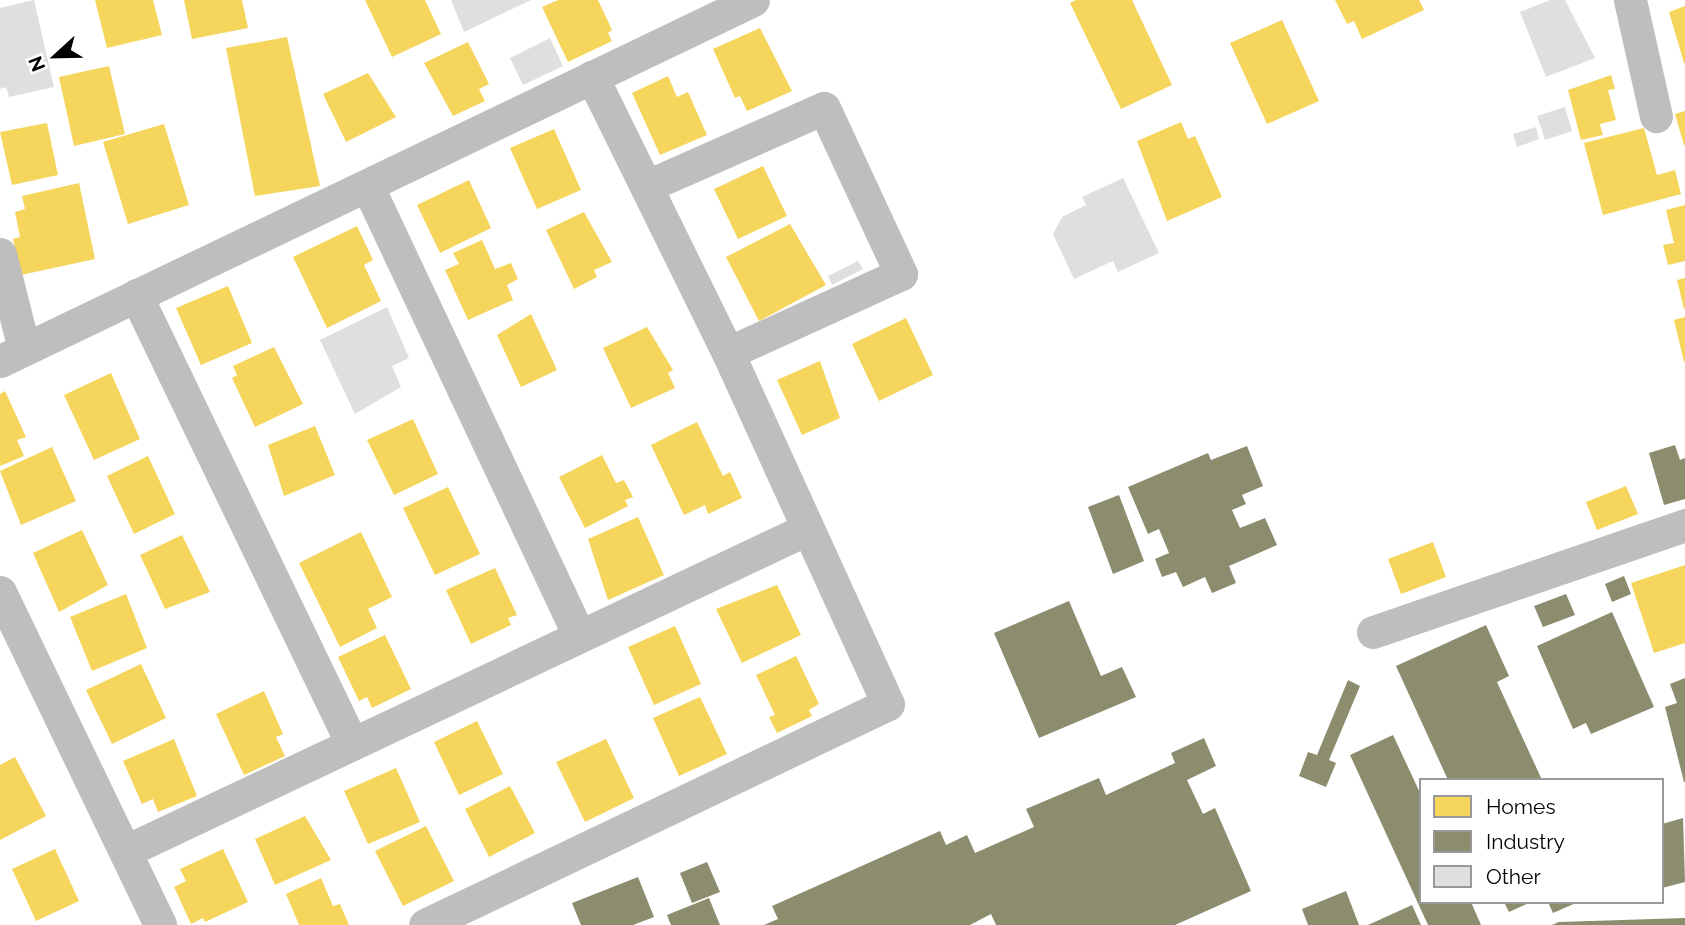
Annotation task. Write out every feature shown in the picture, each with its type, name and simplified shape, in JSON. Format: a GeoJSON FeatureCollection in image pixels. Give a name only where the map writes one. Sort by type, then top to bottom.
{"type":"FeatureCollection","features":[{"type":"Feature","properties":{"kind":"street"},"geometry":{"type":"LineString","coordinates":[[0,254],[12,355],[368,187],[753,0]]}},
{"type":"Feature","properties":{"kind":"street"},"geometry":{"type":"LineString","coordinates":[[1630,0],[1656,116]]}},
{"type":"Feature","properties":{"kind":"street"},"geometry":{"type":"LineString","coordinates":[[425,925],[888,704],[728,353],[592,77]]}},
{"type":"Feature","properties":{"kind":"street"},"geometry":{"type":"LineString","coordinates":[[647,186],[824,108],[901,274],[728,353]]}},
{"type":"Feature","properties":{"kind":"street"},"geometry":{"type":"LineString","coordinates":[[368,187],[578,634]]}},
{"type":"Feature","properties":{"kind":"street"},"geometry":{"type":"LineString","coordinates":[[136,295],[352,744]]}},
{"type":"Feature","properties":{"kind":"street"},"geometry":{"type":"LineString","coordinates":[[1373,632],[1685,526]]}},
{"type":"Feature","properties":{"kind":"street"},"geometry":{"type":"LineString","coordinates":[[126,851],[578,634],[807,529]]}},
{"type":"Feature","properties":{"kind":"street"},"geometry":{"type":"LineString","coordinates":[[0,592],[160,925]]}},
{"type":"Feature","properties":{"kind":"building: Homes"},"geometry":{"type":"Polygon","coordinates":[[[95,0],[153,0],[162,35],[107,48],[95,0]]]}},
{"type":"Feature","properties":{"kind":"building: Homes"},"geometry":{"type":"Polygon","coordinates":[[[184,0],[242,0],[248,28],[192,39],[184,0]]]}},
{"type":"Feature","properties":{"kind":"building: Homes"},"geometry":{"type":"Polygon","coordinates":[[[365,0],[425,0],[441,34],[392,57],[365,0]]]}},
{"type":"Feature","properties":{"kind":"building: Homes"},"geometry":{"type":"Polygon","coordinates":[[[558,0],[598,0],[612,30],[608,33],[612,41],[568,62],[542,7],[558,0]]]}},
{"type":"Feature","properties":{"kind":"building: Homes"},"geometry":{"type":"Polygon","coordinates":[[[1076,0],[1132,0],[1172,85],[1121,109],[1070,3],[1076,0]]]}},
{"type":"Feature","properties":{"kind":"building: Homes"},"geometry":{"type":"Polygon","coordinates":[[[1335,0],[1419,0],[1424,10],[1362,39],[1354,21],[1347,24],[1335,0]]]}},
{"type":"Feature","properties":{"kind":"building: Homes"},"geometry":{"type":"Polygon","coordinates":[[[1685,6],[1685,63],[1684,63],[1669,12],[1685,6]]]}},
{"type":"Feature","properties":{"kind":"building: Homes"},"geometry":{"type":"Polygon","coordinates":[[[1282,20],[1319,101],[1267,124],[1230,43],[1282,20]]]}},
{"type":"Feature","properties":{"kind":"building: Homes"},"geometry":{"type":"Polygon","coordinates":[[[760,28],[792,91],[747,111],[740,96],[735,98],[713,49],[760,28]]]}},
{"type":"Feature","properties":{"kind":"building: Homes"},"geometry":{"type":"Polygon","coordinates":[[[287,37],[320,186],[255,196],[226,48],[287,37]]]}},
{"type":"Feature","properties":{"kind":"building: Homes"},"geometry":{"type":"Polygon","coordinates":[[[468,42],[489,84],[479,89],[485,101],[453,116],[424,63],[468,42]]]}},
{"type":"Feature","properties":{"kind":"building: Homes"},"geometry":{"type":"Polygon","coordinates":[[[109,66],[125,134],[74,146],[59,77],[109,66]]]}},
{"type":"Feature","properties":{"kind":"building: Homes"},"geometry":{"type":"Polygon","coordinates":[[[368,73],[396,117],[346,142],[323,94],[368,73]]]}},
{"type":"Feature","properties":{"kind":"building: Homes"},"geometry":{"type":"Polygon","coordinates":[[[1611,75],[1615,89],[1608,90],[1616,120],[1600,124],[1603,135],[1581,140],[1568,90],[1611,75]]]}},
{"type":"Feature","properties":{"kind":"building: Homes"},"geometry":{"type":"Polygon","coordinates":[[[668,76],[677,97],[688,92],[707,135],[660,155],[632,93],[668,76]]]}},
{"type":"Feature","properties":{"kind":"building: Homes"},"geometry":{"type":"Polygon","coordinates":[[[1685,111],[1685,145],[1684,145],[1675,114],[1685,111]]]}},
{"type":"Feature","properties":{"kind":"building: Homes"},"geometry":{"type":"Polygon","coordinates":[[[1181,122],[1188,139],[1195,136],[1222,197],[1167,221],[1137,141],[1181,122]]]}},
{"type":"Feature","properties":{"kind":"building: Homes"},"geometry":{"type":"Polygon","coordinates":[[[47,123],[58,175],[12,185],[0,132],[47,123]]]}},
{"type":"Feature","properties":{"kind":"building: Homes"},"geometry":{"type":"Polygon","coordinates":[[[164,124],[189,205],[128,224],[103,142],[164,124]]]}},
{"type":"Feature","properties":{"kind":"building: Homes"},"geometry":{"type":"Polygon","coordinates":[[[1644,128],[1657,175],[1675,170],[1681,194],[1603,215],[1584,143],[1644,128]]]}},
{"type":"Feature","properties":{"kind":"building: Homes"},"geometry":{"type":"Polygon","coordinates":[[[554,129],[581,190],[537,209],[510,148],[554,129]]]}},
{"type":"Feature","properties":{"kind":"building: Homes"},"geometry":{"type":"Polygon","coordinates":[[[763,166],[787,216],[738,239],[714,189],[763,166]]]}},
{"type":"Feature","properties":{"kind":"building: Homes"},"geometry":{"type":"Polygon","coordinates":[[[469,180],[491,228],[440,253],[417,205],[469,180]]]}},
{"type":"Feature","properties":{"kind":"building: Homes"},"geometry":{"type":"Polygon","coordinates":[[[79,183],[95,259],[21,275],[13,239],[20,237],[15,212],[25,209],[22,196],[79,183]]]}},
{"type":"Feature","properties":{"kind":"building: Homes"},"geometry":{"type":"Polygon","coordinates":[[[1685,205],[1685,261],[1668,265],[1663,245],[1674,243],[1666,210],[1685,205]]]}},
{"type":"Feature","properties":{"kind":"building: Homes"},"geometry":{"type":"Polygon","coordinates":[[[584,212],[612,262],[594,270],[597,277],[574,289],[546,230],[584,212]]]}},
{"type":"Feature","properties":{"kind":"building: Homes"},"geometry":{"type":"Polygon","coordinates":[[[790,224],[826,285],[759,321],[726,257],[790,224]]]}},
{"type":"Feature","properties":{"kind":"building: Homes"},"geometry":{"type":"Polygon","coordinates":[[[357,226],[373,260],[364,265],[381,301],[327,328],[293,257],[357,226]]]}},
{"type":"Feature","properties":{"kind":"building: Homes"},"geometry":{"type":"Polygon","coordinates":[[[482,240],[495,269],[511,263],[518,279],[507,285],[513,300],[468,320],[445,270],[459,264],[453,253],[482,240]]]}},
{"type":"Feature","properties":{"kind":"building: Homes"},"geometry":{"type":"Polygon","coordinates":[[[1685,278],[1685,308],[1684,309],[1677,280],[1685,278]]]}},
{"type":"Feature","properties":{"kind":"building: Homes"},"geometry":{"type":"Polygon","coordinates":[[[228,286],[252,343],[201,365],[176,308],[228,286]]]}},
{"type":"Feature","properties":{"kind":"building: Homes"},"geometry":{"type":"Polygon","coordinates":[[[531,314],[557,370],[521,387],[497,335],[531,314]]]}},
{"type":"Feature","properties":{"kind":"building: Homes"},"geometry":{"type":"Polygon","coordinates":[[[1685,317],[1685,362],[1684,362],[1674,320],[1685,317]]]}},
{"type":"Feature","properties":{"kind":"building: Homes"},"geometry":{"type":"Polygon","coordinates":[[[906,318],[933,375],[879,401],[852,344],[906,318]]]}},
{"type":"Feature","properties":{"kind":"building: Homes"},"geometry":{"type":"Polygon","coordinates":[[[647,327],[673,370],[668,373],[675,388],[631,408],[603,348],[647,327]]]}},
{"type":"Feature","properties":{"kind":"building: Homes"},"geometry":{"type":"Polygon","coordinates":[[[274,347],[303,404],[255,427],[232,378],[237,375],[233,366],[274,347]]]}},
{"type":"Feature","properties":{"kind":"building: Homes"},"geometry":{"type":"Polygon","coordinates":[[[820,361],[840,418],[802,435],[777,380],[820,361]]]}},
{"type":"Feature","properties":{"kind":"building: Homes"},"geometry":{"type":"Polygon","coordinates":[[[111,373],[140,439],[94,460],[64,395],[111,373]]]}},
{"type":"Feature","properties":{"kind":"building: Homes"},"geometry":{"type":"Polygon","coordinates":[[[5,391],[26,437],[17,440],[24,456],[0,466],[0,394],[5,391]]]}},
{"type":"Feature","properties":{"kind":"building: Homes"},"geometry":{"type":"Polygon","coordinates":[[[413,419],[438,474],[394,495],[367,440],[413,419]]]}},
{"type":"Feature","properties":{"kind":"building: Homes"},"geometry":{"type":"Polygon","coordinates":[[[697,422],[723,476],[730,472],[742,498],[708,514],[705,505],[684,515],[651,445],[697,422]]]}},
{"type":"Feature","properties":{"kind":"building: Homes"},"geometry":{"type":"Polygon","coordinates":[[[315,426],[335,475],[284,496],[268,445],[315,426]]]}},
{"type":"Feature","properties":{"kind":"building: Homes"},"geometry":{"type":"Polygon","coordinates":[[[52,447],[76,501],[21,525],[0,471],[52,447]]]}},
{"type":"Feature","properties":{"kind":"building: Homes"},"geometry":{"type":"Polygon","coordinates":[[[602,455],[616,483],[624,480],[633,497],[625,500],[628,506],[585,528],[559,477],[602,455]]]}},
{"type":"Feature","properties":{"kind":"building: Homes"},"geometry":{"type":"Polygon","coordinates":[[[148,456],[175,514],[134,534],[107,476],[148,456]]]}},
{"type":"Feature","properties":{"kind":"building: Homes"},"geometry":{"type":"Polygon","coordinates":[[[1626,486],[1638,514],[1597,530],[1586,502],[1626,486]]]}},
{"type":"Feature","properties":{"kind":"building: Homes"},"geometry":{"type":"Polygon","coordinates":[[[448,487],[480,554],[435,575],[403,508],[448,487]]]}},
{"type":"Feature","properties":{"kind":"building: Homes"},"geometry":{"type":"Polygon","coordinates":[[[638,517],[664,575],[608,600],[588,539],[638,517]]]}},
{"type":"Feature","properties":{"kind":"building: Homes"},"geometry":{"type":"Polygon","coordinates":[[[82,530],[108,585],[59,612],[33,553],[82,530]]]}},
{"type":"Feature","properties":{"kind":"building: Homes"},"geometry":{"type":"Polygon","coordinates":[[[361,532],[392,597],[368,609],[377,628],[340,647],[299,563],[361,532]]]}},
{"type":"Feature","properties":{"kind":"building: Homes"},"geometry":{"type":"Polygon","coordinates":[[[182,535],[210,592],[165,609],[140,555],[182,535]]]}},
{"type":"Feature","properties":{"kind":"building: Homes"},"geometry":{"type":"Polygon","coordinates":[[[1433,542],[1446,577],[1401,594],[1388,559],[1433,542]]]}},
{"type":"Feature","properties":{"kind":"building: Homes"},"geometry":{"type":"Polygon","coordinates":[[[1685,565],[1685,643],[1654,653],[1631,583],[1685,565]]]}},
{"type":"Feature","properties":{"kind":"building: Homes"},"geometry":{"type":"Polygon","coordinates":[[[495,568],[517,615],[508,618],[511,625],[471,644],[446,590],[495,568]]]}},
{"type":"Feature","properties":{"kind":"building: Homes"},"geometry":{"type":"Polygon","coordinates":[[[777,585],[801,635],[742,663],[716,609],[777,585]]]}},
{"type":"Feature","properties":{"kind":"building: Homes"},"geometry":{"type":"Polygon","coordinates":[[[126,594],[147,648],[92,671],[70,617],[126,594]]]}},
{"type":"Feature","properties":{"kind":"building: Homes"},"geometry":{"type":"Polygon","coordinates":[[[675,626],[701,684],[654,705],[628,647],[675,626]]]}},
{"type":"Feature","properties":{"kind":"building: Homes"},"geometry":{"type":"Polygon","coordinates":[[[385,635],[411,689],[372,708],[367,697],[359,701],[338,657],[385,635]]]}},
{"type":"Feature","properties":{"kind":"building: Homes"},"geometry":{"type":"Polygon","coordinates":[[[796,656],[819,704],[809,710],[812,716],[777,733],[769,717],[775,715],[756,675],[796,656]]]}},
{"type":"Feature","properties":{"kind":"building: Homes"},"geometry":{"type":"Polygon","coordinates":[[[141,664],[166,718],[112,744],[86,690],[141,664]]]}},
{"type":"Feature","properties":{"kind":"building: Homes"},"geometry":{"type":"Polygon","coordinates":[[[264,691],[283,734],[276,737],[285,756],[244,775],[216,714],[264,691]]]}},
{"type":"Feature","properties":{"kind":"building: Homes"},"geometry":{"type":"Polygon","coordinates":[[[700,697],[727,754],[679,776],[653,718],[700,697]]]}},
{"type":"Feature","properties":{"kind":"building: Homes"},"geometry":{"type":"Polygon","coordinates":[[[477,721],[503,774],[459,795],[434,742],[477,721]]]}},
{"type":"Feature","properties":{"kind":"building: Homes"},"geometry":{"type":"Polygon","coordinates":[[[174,739],[197,796],[158,812],[153,799],[142,804],[123,761],[174,739]]]}},
{"type":"Feature","properties":{"kind":"building: Homes"},"geometry":{"type":"Polygon","coordinates":[[[606,739],[634,798],[585,822],[556,762],[606,739]]]}},
{"type":"Feature","properties":{"kind":"building: Homes"},"geometry":{"type":"Polygon","coordinates":[[[15,757],[46,816],[0,840],[0,765],[15,757]]]}},
{"type":"Feature","properties":{"kind":"building: Homes"},"geometry":{"type":"Polygon","coordinates":[[[396,768],[420,822],[368,844],[344,791],[396,768]]]}},
{"type":"Feature","properties":{"kind":"building: Homes"},"geometry":{"type":"Polygon","coordinates":[[[510,786],[535,833],[489,857],[465,809],[510,786]]]}},
{"type":"Feature","properties":{"kind":"building: Homes"},"geometry":{"type":"Polygon","coordinates":[[[305,816],[331,860],[275,885],[255,839],[305,816]]]}},
{"type":"Feature","properties":{"kind":"building: Homes"},"geometry":{"type":"Polygon","coordinates":[[[426,826],[454,881],[403,906],[375,851],[426,826]]]}},
{"type":"Feature","properties":{"kind":"building: Homes"},"geometry":{"type":"Polygon","coordinates":[[[55,849],[79,901],[36,921],[12,869],[55,849]]]}},
{"type":"Feature","properties":{"kind":"building: Homes"},"geometry":{"type":"Polygon","coordinates":[[[223,849],[248,902],[205,922],[203,918],[191,924],[174,887],[186,881],[180,869],[223,849]]]}},
{"type":"Feature","properties":{"kind":"building: Homes"},"geometry":{"type":"Polygon","coordinates":[[[321,878],[333,906],[340,904],[349,925],[299,925],[286,894],[321,878]]]}},
{"type":"Feature","properties":{"kind":"building: Industry"},"geometry":{"type":"Polygon","coordinates":[[[1675,445],[1680,460],[1685,458],[1685,499],[1664,505],[1649,453],[1675,445]]]}},
{"type":"Feature","properties":{"kind":"building: Industry"},"geometry":{"type":"Polygon","coordinates":[[[1247,446],[1263,486],[1242,495],[1246,504],[1232,510],[1240,528],[1265,518],[1277,545],[1229,566],[1236,583],[1212,593],[1205,577],[1183,587],[1176,572],[1162,577],[1155,559],[1169,553],[1159,529],[1148,534],[1128,487],[1208,453],[1211,460],[1247,446]]]}},
{"type":"Feature","properties":{"kind":"building: Industry"},"geometry":{"type":"Polygon","coordinates":[[[1119,495],[1144,561],[1113,574],[1088,507],[1119,495]]]}},
{"type":"Feature","properties":{"kind":"building: Industry"},"geometry":{"type":"Polygon","coordinates":[[[1624,576],[1631,594],[1612,602],[1605,584],[1624,576]]]}},
{"type":"Feature","properties":{"kind":"building: Industry"},"geometry":{"type":"Polygon","coordinates":[[[1566,594],[1575,615],[1543,627],[1534,606],[1566,594]]]}},
{"type":"Feature","properties":{"kind":"building: Industry"},"geometry":{"type":"Polygon","coordinates":[[[1069,601],[1101,676],[1122,667],[1136,697],[1039,738],[994,633],[1069,601]]]}},
{"type":"Feature","properties":{"kind":"building: Industry"},"geometry":{"type":"Polygon","coordinates":[[[1612,612],[1654,707],[1591,734],[1586,723],[1573,729],[1537,646],[1612,612]]]}},
{"type":"Feature","properties":{"kind":"building: Industry"},"geometry":{"type":"Polygon","coordinates":[[[1486,625],[1509,676],[1497,682],[1541,778],[1447,778],[1396,666],[1486,625]]]}},
{"type":"Feature","properties":{"kind":"building: Industry"},"geometry":{"type":"Polygon","coordinates":[[[1685,678],[1684,782],[1665,707],[1677,703],[1670,684],[1685,678]]]}},
{"type":"Feature","properties":{"kind":"building: Industry"},"geometry":{"type":"Polygon","coordinates":[[[1348,680],[1360,686],[1329,760],[1336,763],[1326,787],[1299,776],[1308,752],[1317,755],[1348,680]]]}},
{"type":"Feature","properties":{"kind":"building: Industry"},"geometry":{"type":"Polygon","coordinates":[[[1393,735],[1419,791],[1419,904],[1472,904],[1481,925],[1428,925],[1350,755],[1393,735]]]}},
{"type":"Feature","properties":{"kind":"building: Industry"},"geometry":{"type":"Polygon","coordinates":[[[1204,738],[1216,766],[1187,780],[1203,814],[1215,808],[1251,891],[1175,925],[996,925],[991,914],[970,925],[764,925],[778,919],[772,906],[940,831],[946,845],[967,835],[975,853],[1034,827],[1026,809],[1099,778],[1106,795],[1175,763],[1171,753],[1204,738]]]}},
{"type":"Feature","properties":{"kind":"building: Industry"},"geometry":{"type":"Polygon","coordinates":[[[1683,818],[1685,882],[1664,887],[1664,823],[1683,818]]]}},
{"type":"Feature","properties":{"kind":"building: Industry"},"geometry":{"type":"Polygon","coordinates":[[[707,862],[720,892],[692,903],[680,873],[707,862]]]}},
{"type":"Feature","properties":{"kind":"building: Industry"},"geometry":{"type":"Polygon","coordinates":[[[638,877],[654,917],[633,925],[581,925],[572,903],[638,877]]]}},
{"type":"Feature","properties":{"kind":"building: Industry"},"geometry":{"type":"Polygon","coordinates":[[[1346,891],[1359,925],[1308,925],[1302,909],[1346,891]]]}},
{"type":"Feature","properties":{"kind":"building: Industry"},"geometry":{"type":"Polygon","coordinates":[[[709,898],[720,925],[671,925],[667,915],[709,898]]]}},
{"type":"Feature","properties":{"kind":"building: Industry"},"geometry":{"type":"Polygon","coordinates":[[[1505,904],[1527,904],[1509,912],[1505,904]]]}},
{"type":"Feature","properties":{"kind":"building: Industry"},"geometry":{"type":"Polygon","coordinates":[[[1549,904],[1573,904],[1553,913],[1549,904]]]}},
{"type":"Feature","properties":{"kind":"building: Industry"},"geometry":{"type":"Polygon","coordinates":[[[1412,905],[1421,925],[1368,925],[1412,905]]]}},
{"type":"Feature","properties":{"kind":"building: Industry"},"geometry":{"type":"Polygon","coordinates":[[[1685,918],[1685,925],[1552,925],[1559,922],[1685,918]]]}},
{"type":"Feature","properties":{"kind":"building: Other"},"geometry":{"type":"Polygon","coordinates":[[[34,0],[54,87],[9,97],[6,87],[0,89],[0,8],[34,0]]]}},
{"type":"Feature","properties":{"kind":"building: Other"},"geometry":{"type":"Polygon","coordinates":[[[451,0],[531,0],[464,32],[451,0]]]}},
{"type":"Feature","properties":{"kind":"building: Other"},"geometry":{"type":"Polygon","coordinates":[[[1550,0],[1565,0],[1595,58],[1546,77],[1520,12],[1550,0]]]}},
{"type":"Feature","properties":{"kind":"building: Other"},"geometry":{"type":"Polygon","coordinates":[[[550,38],[563,66],[523,85],[510,58],[550,38]]]}},
{"type":"Feature","properties":{"kind":"building: Other"},"geometry":{"type":"Polygon","coordinates":[[[1565,107],[1572,131],[1545,140],[1537,116],[1565,107]]]}},
{"type":"Feature","properties":{"kind":"building: Other"},"geometry":{"type":"Polygon","coordinates":[[[1536,127],[1539,139],[1517,147],[1513,134],[1536,127]]]}},
{"type":"Feature","properties":{"kind":"building: Other"},"geometry":{"type":"Polygon","coordinates":[[[1123,178],[1159,253],[1118,272],[1113,261],[1074,279],[1053,234],[1062,217],[1086,205],[1082,197],[1123,178]]]}},
{"type":"Feature","properties":{"kind":"building: Other"},"geometry":{"type":"Polygon","coordinates":[[[858,261],[863,269],[832,285],[828,276],[858,261]]]}},
{"type":"Feature","properties":{"kind":"building: Other"},"geometry":{"type":"Polygon","coordinates":[[[387,307],[409,358],[392,366],[401,387],[355,414],[320,340],[387,307]]]}}]}
